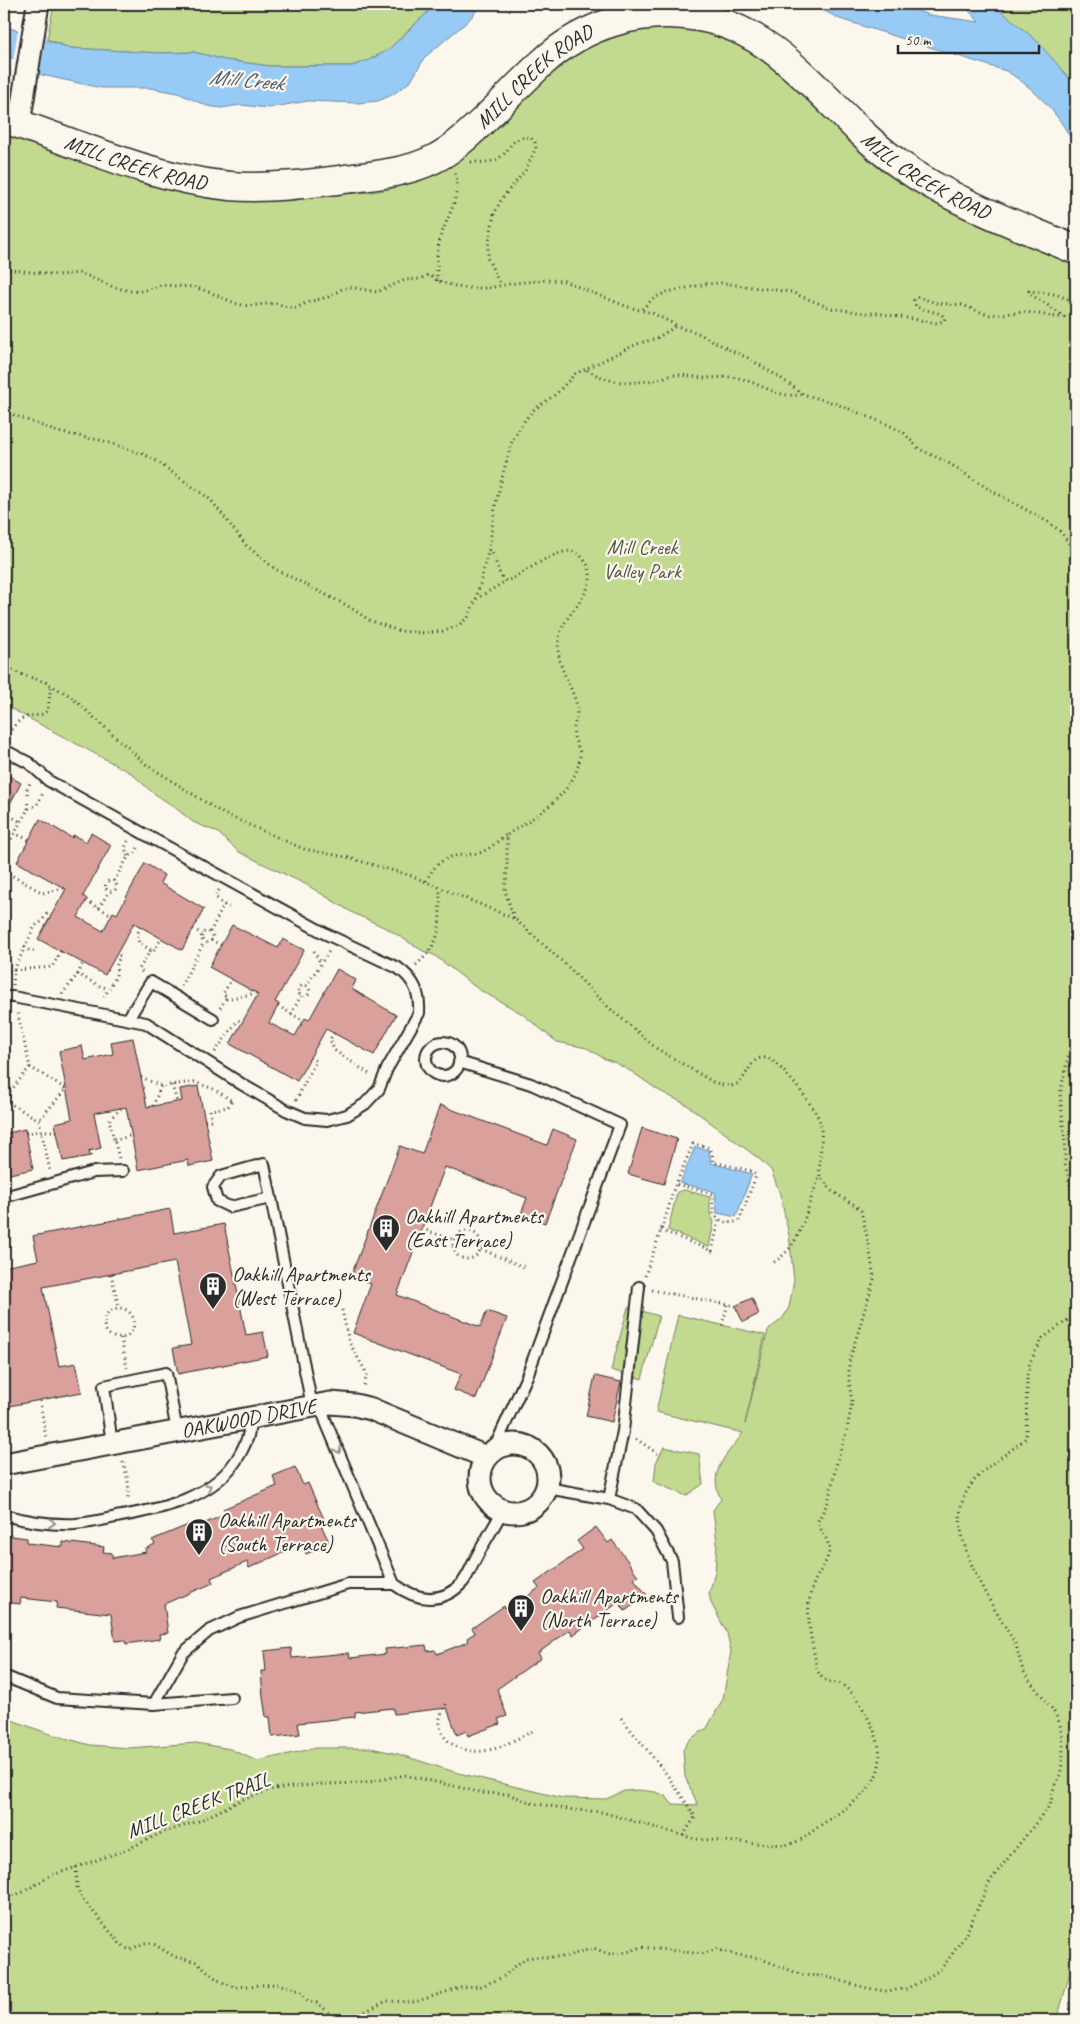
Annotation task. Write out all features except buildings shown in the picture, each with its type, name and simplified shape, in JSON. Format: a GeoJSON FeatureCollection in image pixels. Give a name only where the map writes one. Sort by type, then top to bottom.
{"type":"FeatureCollection","features":[{"type":"Feature","properties":{"kind":"street"},"geometry":{"type":"LineString","coordinates":[[11,121],[24,91],[38,4]]}},
{"type":"Feature","properties":{"kind":"street","name":"MILL CREEK ROAD"},"geometry":{"type":"LineString","coordinates":[[11,121],[126,162],[179,176],[235,186],[291,184],[401,171],[434,159],[452,156],[494,110],[544,61],[562,46],[582,35],[602,25],[651,14],[702,17],[741,30],[774,50],[875,145],[898,164],[922,180],[949,194],[1076,250]]}},
{"type":"Feature","properties":{"kind":"street","name":"OAKWOOD DRIVE"},"geometry":{"type":"LineString","coordinates":[[4,1464],[316,1405],[342,1403],[355,1405],[396,1418],[490,1453]]}},
{"type":"Feature","properties":{"kind":"street"},"geometry":{"type":"LineString","coordinates":[[512,1443],[530,1447],[538,1453],[548,1469],[547,1488],[535,1506],[525,1511],[503,1510],[493,1506],[481,1488],[479,1477],[481,1466],[490,1453],[503,1445],[512,1443]]}},
{"type":"Feature","properties":{"kind":"lane"},"geometry":{"type":"LineString","coordinates":[[4,750],[30,763],[49,781],[318,930],[391,964],[406,974],[419,996],[419,1014],[379,1088],[365,1104],[347,1115],[327,1120],[305,1118],[290,1112],[209,1064],[146,1023],[13,997],[4,997]]}},
{"type":"Feature","properties":{"kind":"lane"},"geometry":{"type":"LineString","coordinates":[[128,1019],[151,982],[213,1019]]}},
{"type":"Feature","properties":{"kind":"lane"},"geometry":{"type":"LineString","coordinates":[[459,1062],[531,1084],[620,1125],[527,1376],[490,1453]]}},
{"type":"Feature","properties":{"kind":"lane"},"geometry":{"type":"LineString","coordinates":[[271,1198],[230,1207],[216,1201],[213,1187],[222,1176],[264,1164],[316,1405],[326,1422],[394,1584],[407,1594],[422,1598],[438,1597],[453,1591],[464,1580],[503,1510]]}},
{"type":"Feature","properties":{"kind":"lane"},"geometry":{"type":"LineString","coordinates":[[4,1197],[94,1172],[123,1171]]}},
{"type":"Feature","properties":{"kind":"lane"},"geometry":{"type":"LineString","coordinates":[[609,1499],[623,1431],[639,1287]]}},
{"type":"Feature","properties":{"kind":"lane"},"geometry":{"type":"LineString","coordinates":[[112,1444],[104,1386],[166,1373],[177,1431]]}},
{"type":"Feature","properties":{"kind":"lane"},"geometry":{"type":"LineString","coordinates":[[4,1515],[37,1521],[74,1524],[131,1514],[172,1504],[214,1485],[224,1477],[239,1456],[249,1436],[249,1418]]}},
{"type":"Feature","properties":{"kind":"lane"},"geometry":{"type":"LineString","coordinates":[[547,1488],[609,1499],[636,1509],[656,1531],[672,1560],[678,1617]]}},
{"type":"Feature","properties":{"kind":"lane"},"geometry":{"type":"LineString","coordinates":[[154,1704],[184,1653],[209,1631],[239,1617],[348,1584],[394,1584]]}},
{"type":"Feature","properties":{"kind":"lane"},"geometry":{"type":"LineString","coordinates":[[4,1676],[57,1698],[154,1704],[232,1698]]}},
{"type":"Feature","properties":{"kind":"path"},"geometry":{"type":"LineString","coordinates":[[437,281],[440,238],[455,203],[458,188],[452,156],[486,162],[496,160],[506,153],[515,140],[522,137],[530,137],[535,142],[536,148],[525,171],[502,198],[494,214],[488,258],[500,285]]}},
{"type":"Feature","properties":{"kind":"path"},"geometry":{"type":"LineString","coordinates":[[4,269],[58,274],[81,273],[113,287],[130,291],[142,291],[161,285],[193,287],[237,304],[248,306],[275,303],[291,308],[328,297],[342,289],[350,288],[377,292],[404,280],[420,279],[428,275],[437,281],[463,288],[488,288],[547,280],[564,281],[628,306],[642,309],[676,326],[696,332],[732,352],[748,358],[803,394],[834,403],[890,425],[904,433],[919,449],[947,462],[987,488],[1048,522],[1061,532],[1076,554]]}},
{"type":"Feature","properties":{"kind":"path"},"geometry":{"type":"LineString","coordinates":[[642,309],[654,298],[667,292],[721,283],[791,292],[830,308],[864,313],[877,312],[937,323],[944,321],[945,318],[941,314],[916,307],[914,300],[917,297],[937,303],[962,305],[988,315],[1026,312],[1063,318],[1064,316],[1029,294],[1029,291],[1055,294],[1076,302]]}},
{"type":"Feature","properties":{"kind":"path"},"geometry":{"type":"LineString","coordinates":[[4,412],[57,432],[124,446],[151,458],[211,500],[246,545],[275,569],[311,589],[348,606],[369,620],[384,626],[399,631],[425,633],[445,631],[460,624],[468,617],[476,599],[489,549],[495,507],[502,478],[512,441],[517,431],[536,408],[556,394],[575,374],[587,370],[608,356],[657,338],[676,326]]}},
{"type":"Feature","properties":{"kind":"path"},"geometry":{"type":"LineString","coordinates":[[587,370],[602,378],[618,382],[654,380],[677,375],[706,378],[740,378],[775,393],[793,397],[803,394]]}},
{"type":"Feature","properties":{"kind":"path"},"geometry":{"type":"LineString","coordinates":[[489,549],[494,554],[498,573],[506,581]]}},
{"type":"Feature","properties":{"kind":"path"},"geometry":{"type":"LineString","coordinates":[[426,881],[432,869],[439,862],[453,856],[484,852],[507,834],[536,817],[567,787],[575,773],[580,756],[574,737],[578,708],[560,668],[558,656],[561,626],[585,593],[589,584],[590,574],[584,559],[578,553],[570,550],[558,553],[476,599]]}},
{"type":"Feature","properties":{"kind":"path"},"geometry":{"type":"LineString","coordinates":[[4,665],[20,674],[51,685],[69,695],[147,765],[224,814],[304,849],[346,857],[426,881],[440,889],[515,920],[566,965],[606,1005],[656,1048],[712,1082],[722,1086],[738,1084],[757,1058],[769,1059],[783,1071],[816,1113],[822,1135],[820,1176],[813,1190],[805,1220],[797,1238],[784,1256],[774,1262]]}},
{"type":"Feature","properties":{"kind":"path"},"geometry":{"type":"LineString","coordinates":[[4,741],[12,728],[20,720],[27,717],[42,716],[48,710],[51,685]]}},
{"type":"Feature","properties":{"kind":"path"},"geometry":{"type":"LineString","coordinates":[[4,852],[28,809],[27,789],[38,771]]}},
{"type":"Feature","properties":{"kind":"path"},"geometry":{"type":"LineString","coordinates":[[28,809],[37,805],[49,781]]}},
{"type":"Feature","properties":{"kind":"path"},"geometry":{"type":"LineString","coordinates":[[5,813],[21,822]]}},
{"type":"Feature","properties":{"kind":"path"},"geometry":{"type":"LineString","coordinates":[[14,833],[28,840]]}},
{"type":"Feature","properties":{"kind":"path"},"geometry":{"type":"LineString","coordinates":[[507,834],[505,892],[515,920]]}},
{"type":"Feature","properties":{"kind":"path"},"geometry":{"type":"LineString","coordinates":[[114,881],[128,856]]}},
{"type":"Feature","properties":{"kind":"path"},"geometry":{"type":"LineString","coordinates":[[4,871],[43,893],[64,888]]}},
{"type":"Feature","properties":{"kind":"path"},"geometry":{"type":"LineString","coordinates":[[109,891],[106,885],[109,880],[114,881]]}},
{"type":"Feature","properties":{"kind":"path"},"geometry":{"type":"LineString","coordinates":[[98,908],[109,891],[117,887],[114,881]]}},
{"type":"Feature","properties":{"kind":"path"},"geometry":{"type":"LineString","coordinates":[[406,974],[425,958],[433,948],[440,925],[440,889]]}},
{"type":"Feature","properties":{"kind":"path"},"geometry":{"type":"LineString","coordinates":[[86,901],[112,915]]}},
{"type":"Feature","properties":{"kind":"path"},"geometry":{"type":"LineString","coordinates":[[212,940],[210,932],[224,905]]}},
{"type":"Feature","properties":{"kind":"path"},"geometry":{"type":"LineString","coordinates":[[141,927],[137,934],[139,943],[150,950],[154,951],[162,938]]}},
{"type":"Feature","properties":{"kind":"path"},"geometry":{"type":"LineString","coordinates":[[193,929],[202,934]]}},
{"type":"Feature","properties":{"kind":"path"},"geometry":{"type":"LineString","coordinates":[[202,934],[210,932]]}},
{"type":"Feature","properties":{"kind":"path"},"geometry":{"type":"LineString","coordinates":[[202,934],[204,942]]}},
{"type":"Feature","properties":{"kind":"path"},"geometry":{"type":"LineString","coordinates":[[175,997],[204,942],[212,940],[221,945]]}},
{"type":"Feature","properties":{"kind":"path"},"geometry":{"type":"LineString","coordinates":[[24,947],[34,951]]}},
{"type":"Feature","properties":{"kind":"path"},"geometry":{"type":"LineString","coordinates":[[150,950],[139,969],[151,982]]}},
{"type":"Feature","properties":{"kind":"path"},"geometry":{"type":"LineString","coordinates":[[14,970],[52,967],[61,951]]}},
{"type":"Feature","properties":{"kind":"path"},"geometry":{"type":"LineString","coordinates":[[306,986],[320,962],[314,951]]}},
{"type":"Feature","properties":{"kind":"path"},"geometry":{"type":"LineString","coordinates":[[104,997],[116,976],[120,956],[116,954]]}},
{"type":"Feature","properties":{"kind":"path"},"geometry":{"type":"LineString","coordinates":[[55,1005],[83,963]]}},
{"type":"Feature","properties":{"kind":"path"},"geometry":{"type":"LineString","coordinates":[[77,974],[102,988],[103,986],[108,988]]}},
{"type":"Feature","properties":{"kind":"path"},"geometry":{"type":"LineString","coordinates":[[226,999],[227,997],[223,994],[231,980]]}},
{"type":"Feature","properties":{"kind":"path"},"geometry":{"type":"LineString","coordinates":[[301,996],[298,994],[299,988],[306,986]]}},
{"type":"Feature","properties":{"kind":"path"},"geometry":{"type":"LineString","coordinates":[[291,1014],[301,996],[308,994],[310,991],[306,986]]}},
{"type":"Feature","properties":{"kind":"path"},"geometry":{"type":"LineString","coordinates":[[1076,992],[1072,1009],[1073,1035],[1060,1094],[1065,1142],[1065,1164],[1076,1208]]}},
{"type":"Feature","properties":{"kind":"path"},"geometry":{"type":"LineString","coordinates":[[213,1019],[226,999],[257,993]]}},
{"type":"Feature","properties":{"kind":"path"},"geometry":{"type":"LineString","coordinates":[[278,1006],[304,1021]]}},
{"type":"Feature","properties":{"kind":"path"},"geometry":{"type":"LineString","coordinates":[[209,1064],[226,1035],[233,1030],[238,1020],[242,1022]]}},
{"type":"Feature","properties":{"kind":"path"},"geometry":{"type":"LineString","coordinates":[[334,1033],[330,1039],[334,1050],[346,1060],[382,1082]]}},
{"type":"Feature","properties":{"kind":"path"},"geometry":{"type":"LineString","coordinates":[[290,1112],[316,1061],[310,1058]]}},
{"type":"Feature","properties":{"kind":"path"},"geometry":{"type":"LineString","coordinates":[[30,1067],[66,1089],[39,1120]]}},
{"type":"Feature","properties":{"kind":"path"},"geometry":{"type":"LineString","coordinates":[[141,1076],[161,1086],[194,1082],[214,1089],[232,1102]]}},
{"type":"Feature","properties":{"kind":"path"},"geometry":{"type":"LineString","coordinates":[[172,1085],[177,1102]]}},
{"type":"Feature","properties":{"kind":"path"},"geometry":{"type":"LineString","coordinates":[[205,1121],[212,1120],[210,1110],[228,1107],[243,1085]]}},
{"type":"Feature","properties":{"kind":"path"},"geometry":{"type":"LineString","coordinates":[[153,1106],[161,1086]]}},
{"type":"Feature","properties":{"kind":"path"},"geometry":{"type":"LineString","coordinates":[[4,1100],[39,1120],[52,1184]]}},
{"type":"Feature","properties":{"kind":"path"},"geometry":{"type":"LineString","coordinates":[[121,1108],[109,1120],[123,1171]]}},
{"type":"Feature","properties":{"kind":"path"},"geometry":{"type":"LineString","coordinates":[[26,1133],[56,1131]]}},
{"type":"Feature","properties":{"kind":"path"},"geometry":{"type":"LineString","coordinates":[[114,1141],[132,1135]]}},
{"type":"Feature","properties":{"kind":"path"},"geometry":{"type":"LineString","coordinates":[[676,1184],[712,1194],[714,1216],[731,1224],[739,1221],[756,1176],[752,1171],[713,1162],[710,1148],[693,1144],[676,1184],[646,1274],[639,1287],[735,1306]]}},
{"type":"Feature","properties":{"kind":"path","name":"MILL CREEK TRAIL"},"geometry":{"type":"LineString","coordinates":[[4,1899],[23,1892],[50,1876],[126,1850],[162,1833],[199,1820],[241,1800],[273,1789],[291,1786],[364,1783],[406,1775],[484,1793],[508,1794],[532,1803],[602,1812],[684,1836],[708,1841],[785,1845],[794,1844],[858,1799],[865,1792],[879,1770],[880,1749],[868,1717],[844,1685],[824,1680],[820,1674],[816,1664],[807,1620],[813,1584],[829,1552],[829,1546],[818,1520],[828,1502],[838,1458],[847,1430],[852,1402],[849,1362],[874,1279],[869,1245],[860,1211],[856,1206],[832,1191],[820,1176]]}},
{"type":"Feature","properties":{"kind":"path"},"geometry":{"type":"LineString","coordinates":[[662,1230],[712,1251],[719,1220]]}},
{"type":"Feature","properties":{"kind":"path"},"geometry":{"type":"LineString","coordinates":[[422,1229],[454,1240]]}},
{"type":"Feature","properties":{"kind":"path"},"geometry":{"type":"LineString","coordinates":[[463,1232],[471,1232],[480,1240],[480,1249],[476,1256],[467,1259],[462,1258],[453,1249],[454,1240],[463,1232]]}},
{"type":"Feature","properties":{"kind":"path"},"geometry":{"type":"LineString","coordinates":[[480,1249],[526,1268]]}},
{"type":"Feature","properties":{"kind":"path"},"geometry":{"type":"LineString","coordinates":[[111,1274],[119,1308]]}},
{"type":"Feature","properties":{"kind":"path"},"geometry":{"type":"LineString","coordinates":[[722,1325],[728,1304]]}},
{"type":"Feature","properties":{"kind":"path"},"geometry":{"type":"LineString","coordinates":[[119,1308],[128,1311],[134,1320],[133,1329],[130,1334],[121,1338],[108,1334],[103,1322],[107,1313],[119,1308]]}},
{"type":"Feature","properties":{"kind":"path"},"geometry":{"type":"LineString","coordinates":[[342,1310],[349,1342],[367,1374],[364,1387],[355,1405]]}},
{"type":"Feature","properties":{"kind":"path"},"geometry":{"type":"LineString","coordinates":[[347,2020],[361,2015],[380,2003],[388,2001],[415,2002],[461,1987],[482,1986],[503,1977],[525,1958],[572,1956],[594,1948],[608,1954],[627,1952],[641,1947],[694,1954],[702,1954],[717,1949],[737,1955],[759,1958],[802,1975],[823,1976],[885,1991],[906,1989],[929,1978],[942,1968],[965,1936],[990,1881],[1050,1805],[1054,1786],[1061,1770],[1062,1738],[1058,1720],[1023,1670],[1014,1641],[973,1568],[964,1544],[960,1517],[964,1497],[974,1481],[988,1466],[1026,1438],[1027,1377],[1032,1357],[1043,1338],[1076,1314]]}},
{"type":"Feature","properties":{"kind":"path"},"geometry":{"type":"LineString","coordinates":[[121,1338],[129,1381]]}},
{"type":"Feature","properties":{"kind":"path"},"geometry":{"type":"LineString","coordinates":[[40,1401],[49,1456]]}},
{"type":"Feature","properties":{"kind":"path"},"geometry":{"type":"LineString","coordinates":[[623,1431],[660,1455]]}},
{"type":"Feature","properties":{"kind":"path"},"geometry":{"type":"LineString","coordinates":[[127,1483],[128,1476]]}},
{"type":"Feature","properties":{"kind":"path"},"geometry":{"type":"LineString","coordinates":[[446,1704],[440,1720],[441,1730],[446,1740],[456,1747],[471,1750],[488,1750],[533,1731]]}},
{"type":"Feature","properties":{"kind":"path"},"geometry":{"type":"LineString","coordinates":[[621,1718],[665,1772],[694,1813],[695,1817],[684,1836]]}},
{"type":"Feature","properties":{"kind":"path"},"geometry":{"type":"LineString","coordinates":[[76,1867],[77,1888],[82,1898],[122,1946],[130,1950],[144,1943],[152,1943],[175,1957],[197,1962],[218,1980],[234,1987],[276,1984],[290,1987],[301,1992],[308,2001],[317,2003],[334,2020]]}},
{"type":"Feature","properties":{"kind":"green space"},"geometry":{"type":"Polygon","coordinates":[[[54,4],[436,4],[388,50],[369,60],[352,66],[270,66],[225,60],[194,52],[161,53],[70,48],[47,39],[54,4]]]}},
{"type":"Feature","properties":{"kind":"green space"},"geometry":{"type":"Polygon","coordinates":[[[993,4],[1076,4],[1076,86],[1066,76],[993,4]]]}},
{"type":"Feature","properties":{"kind":"green space","name":"Mill Creek Valley Park"},"geometry":{"type":"Polygon","coordinates":[[[639,23],[708,31],[747,46],[771,63],[803,91],[1076,261],[1076,1951],[1057,2020],[4,2020],[4,1717],[47,1733],[90,1745],[128,1748],[196,1743],[230,1749],[257,1761],[316,1748],[371,1748],[398,1754],[458,1773],[563,1798],[606,1799],[624,1791],[638,1790],[656,1792],[666,1796],[672,1804],[698,1805],[685,1777],[683,1750],[689,1740],[707,1728],[723,1699],[731,1651],[727,1633],[711,1603],[709,1593],[715,1573],[717,1542],[713,1510],[721,1499],[716,1480],[721,1463],[743,1433],[656,1412],[678,1315],[765,1335],[745,1424],[768,1330],[783,1318],[789,1307],[794,1280],[789,1235],[780,1194],[771,1170],[758,1158],[687,1105],[587,1048],[557,1042],[521,1013],[478,989],[434,955],[423,951],[388,929],[353,913],[307,885],[239,852],[217,832],[193,822],[152,792],[131,773],[4,705],[4,133],[310,194],[379,191],[418,179],[584,46],[639,23]]]}},
{"type":"Feature","properties":{"kind":"green space"},"geometry":{"type":"Polygon","coordinates":[[[684,1190],[710,1197],[710,1213],[714,1222],[709,1247],[668,1230],[677,1192],[684,1190]]]}},
{"type":"Feature","properties":{"kind":"green space"},"geometry":{"type":"Polygon","coordinates":[[[628,1307],[659,1316],[642,1379],[611,1370],[628,1307]]]}},
{"type":"Feature","properties":{"kind":"green space"},"geometry":{"type":"Polygon","coordinates":[[[664,1447],[699,1454],[703,1484],[686,1496],[654,1482],[656,1463],[664,1447]]]}},
{"type":"Feature","properties":{"kind":"water","name":"Mill Creek"},"geometry":{"type":"Polygon","coordinates":[[[436,4],[482,4],[468,21],[425,57],[411,81],[392,95],[378,101],[358,103],[308,101],[268,108],[241,105],[221,108],[207,106],[178,93],[150,88],[101,88],[42,75],[4,55],[4,26],[70,48],[161,53],[194,52],[225,60],[270,66],[352,66],[388,50],[436,4]]]}},
{"type":"Feature","properties":{"kind":"water"},"geometry":{"type":"Polygon","coordinates":[[[811,4],[895,4],[930,15],[979,22],[963,4],[993,4],[1037,41],[1076,86],[1076,151],[1064,127],[1048,105],[1028,86],[1006,71],[840,19],[811,4]]]}},
{"type":"Feature","properties":{"kind":"water"},"geometry":{"type":"Polygon","coordinates":[[[695,1147],[709,1150],[711,1163],[752,1174],[736,1217],[717,1213],[715,1192],[680,1183],[695,1147]]]}},
{"type":"Feature","properties":{"kind":"pier"},"geometry":{"type":"Polygon","coordinates":[[[18,30],[46,36],[39,77],[13,61],[18,30]]]}},
{"type":"Feature","properties":{"kind":"place","name":"Oakhill Apartments (East Terrace)"},"geometry":{"type":"Point","coordinates":[386,1252]}},
{"type":"Feature","properties":{"kind":"place","name":"Oakhill Apartments (West Terrace)"},"geometry":{"type":"Point","coordinates":[213,1310]}},
{"type":"Feature","properties":{"kind":"place","name":"Oakhill Apartments (South Terrace)"},"geometry":{"type":"Point","coordinates":[199,1556]}},
{"type":"Feature","properties":{"kind":"place","name":"Oakhill Apartments (North Terrace)"},"geometry":{"type":"Point","coordinates":[521,1632]}}]}
